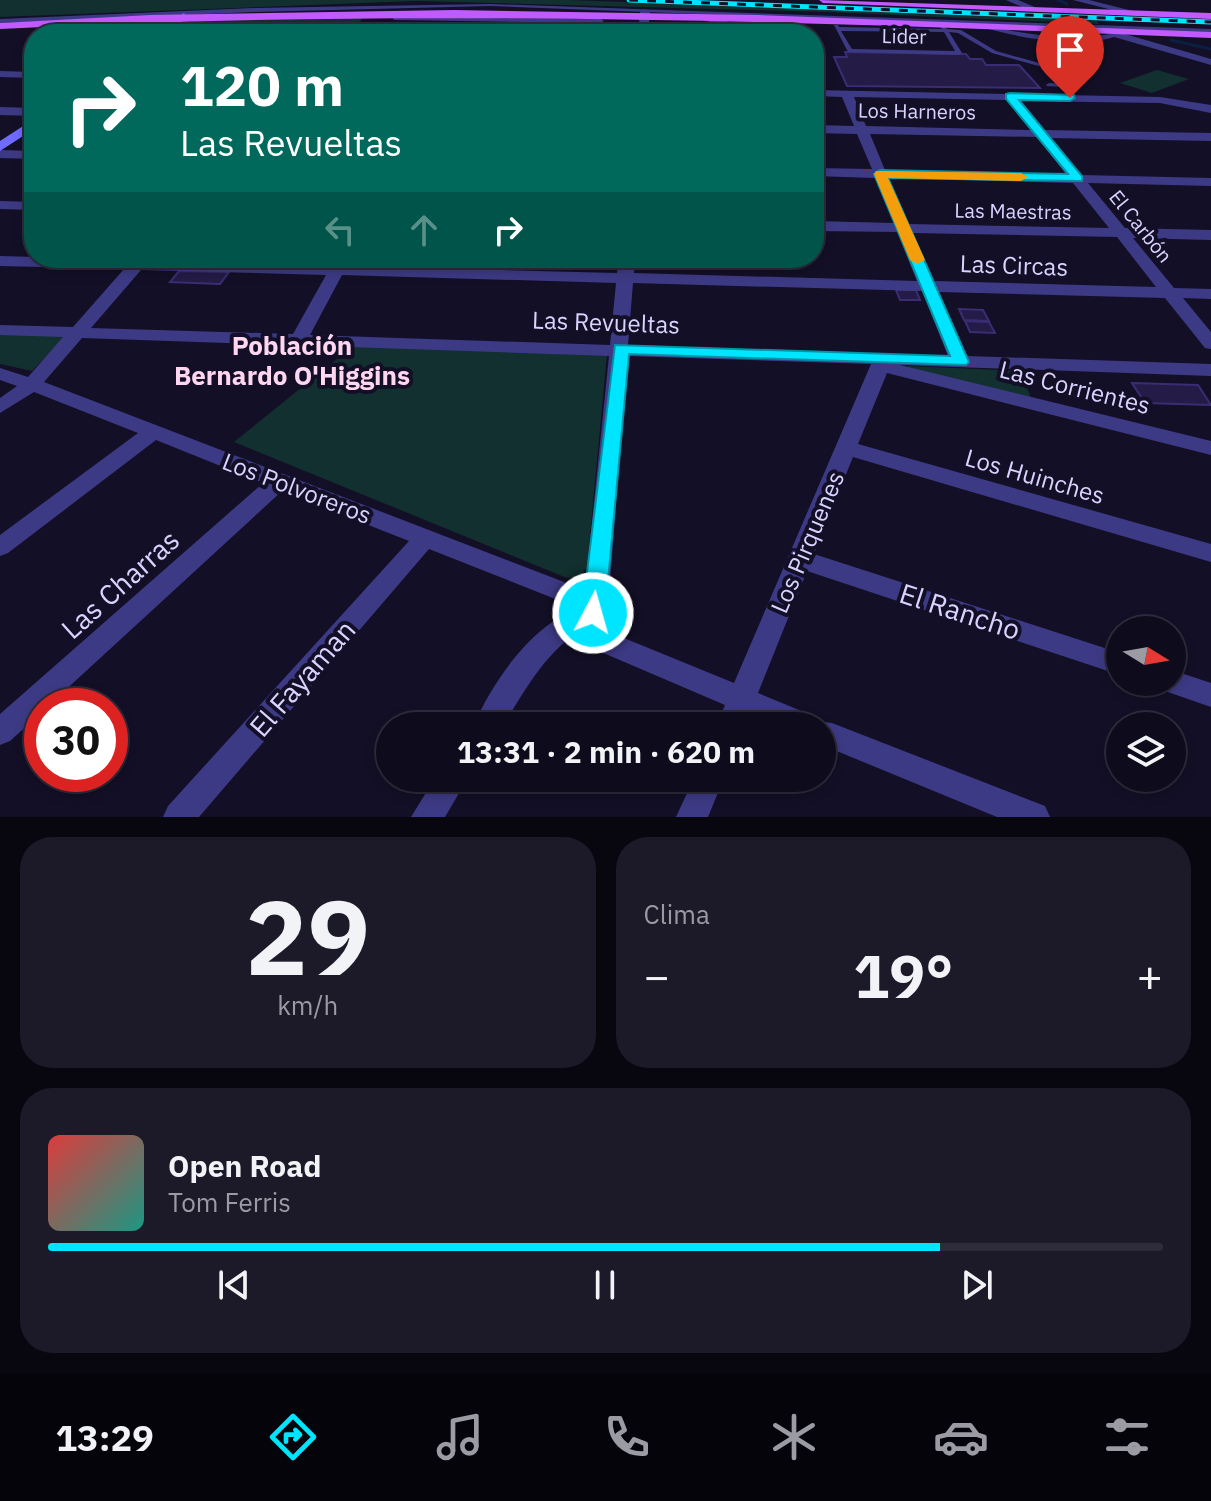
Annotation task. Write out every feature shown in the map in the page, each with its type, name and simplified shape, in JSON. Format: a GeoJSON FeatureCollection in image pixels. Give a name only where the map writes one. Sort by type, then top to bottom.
{"type":"FeatureCollection","features":[{"type":"Feature","properties":{"kind":"main road"},"geometry":{"type":"LineString","coordinates":[[823,0],[1211,16]]}},
{"type":"Feature","properties":{"kind":"main road"},"geometry":{"type":"LineString","coordinates":[[0,22],[340,10],[490,10],[645,12],[1120,33],[1211,32]]}},
{"type":"Feature","properties":{"kind":"street"},"geometry":{"type":"LineString","coordinates":[[1010,0],[1032,8]]}},
{"type":"Feature","properties":{"kind":"street"},"geometry":{"type":"LineString","coordinates":[[1077,0],[1132,12]]}},
{"type":"Feature","properties":{"kind":"street"},"geometry":{"type":"LineString","coordinates":[[644,24],[645,12]]}},
{"type":"Feature","properties":{"kind":"street"},"geometry":{"type":"LineString","coordinates":[[173,24],[184,16]]}},
{"type":"Feature","properties":{"kind":"street"},"geometry":{"type":"LineString","coordinates":[[1120,33],[1211,62]]}},
{"type":"Feature","properties":{"kind":"street"},"geometry":{"type":"LineString","coordinates":[[0,74],[24,75]]}},
{"type":"Feature","properties":{"kind":"street"},"geometry":{"type":"LineString","coordinates":[[824,93],[1167,100],[1211,109]]}},
{"type":"Feature","properties":{"kind":"street"},"geometry":{"type":"LineString","coordinates":[[846,93],[960,362]]}},
{"type":"Feature","properties":{"kind":"street","name":"El Carbón"},"geometry":{"type":"LineString","coordinates":[[1010,96],[1211,344]]}},
{"type":"Feature","properties":{"kind":"street"},"geometry":{"type":"LineString","coordinates":[[0,111],[24,112]]}},
{"type":"Feature","properties":{"kind":"street","name":"Los Harneros"},"geometry":{"type":"LineString","coordinates":[[824,129],[1211,137]]}},
{"type":"Feature","properties":{"kind":"street"},"geometry":{"type":"LineString","coordinates":[[0,147],[24,130]]}},
{"type":"Feature","properties":{"kind":"street"},"geometry":{"type":"LineString","coordinates":[[0,154],[24,155]]}},
{"type":"Feature","properties":{"kind":"street"},"geometry":{"type":"LineString","coordinates":[[824,172],[1211,182]]}},
{"type":"Feature","properties":{"kind":"street"},"geometry":{"type":"LineString","coordinates":[[0,205],[24,206]]}},
{"type":"Feature","properties":{"kind":"street","name":"Las Maestras"},"geometry":{"type":"LineString","coordinates":[[824,226],[1211,235]]}},
{"type":"Feature","properties":{"kind":"street","name":"Las Circas"},"geometry":{"type":"LineString","coordinates":[[0,261],[24,261]]}},
{"type":"Feature","properties":{"kind":"street"},"geometry":{"type":"LineString","coordinates":[[0,407],[32,384],[134,268]]}},
{"type":"Feature","properties":{"kind":"street"},"geometry":{"type":"LineString","coordinates":[[299,339],[338,268]]}},
{"type":"Feature","properties":{"kind":"street","name":"Las Circas"},"geometry":{"type":"LineString","coordinates":[[422,268],[626,278],[1211,294]]}},
{"type":"Feature","properties":{"kind":"street"},"geometry":{"type":"LineString","coordinates":[[496,712],[543,642],[565,623],[595,617],[626,268]]}},
{"type":"Feature","properties":{"kind":"street","name":"Las Revueltas"},"geometry":{"type":"LineString","coordinates":[[0,330],[621,348],[882,362],[1211,370]]}},
{"type":"Feature","properties":{"kind":"street","name":"Las Corrientes"},"geometry":{"type":"LineString","coordinates":[[882,362],[1211,448]]}},
{"type":"Feature","properties":{"kind":"street","name":"Los Pirquenes"},"geometry":{"type":"LineString","coordinates":[[736,712],[882,362]]}},
{"type":"Feature","properties":{"kind":"street","name":"Los Polvoreros"},"geometry":{"type":"LineString","coordinates":[[0,374],[425,538],[595,617],[610,644],[771,712]]}},
{"type":"Feature","properties":{"kind":"street"},"geometry":{"type":"LineString","coordinates":[[0,547],[154,432]]}},
{"type":"Feature","properties":{"kind":"street","name":"Los Huinches"},"geometry":{"type":"LineString","coordinates":[[846,448],[1211,553]]}},
{"type":"Feature","properties":{"kind":"street","name":"Las Charras"},"geometry":{"type":"LineString","coordinates":[[0,732],[279,481]]}},
{"type":"Feature","properties":{"kind":"street","name":"El Fayaman"},"geometry":{"type":"LineString","coordinates":[[179,817],[425,538]]}},
{"type":"Feature","properties":{"kind":"street","name":"El Rancho"},"geometry":{"type":"LineString","coordinates":[[800,559],[1106,659]]}},
{"type":"Feature","properties":{"kind":"street"},"geometry":{"type":"LineString","coordinates":[[1186,687],[1211,695]]}},
{"type":"Feature","properties":{"kind":"street"},"geometry":{"type":"LineString","coordinates":[[836,738],[1034,817]]}},
{"type":"Feature","properties":{"kind":"street"},"geometry":{"type":"LineString","coordinates":[[427,817],[444,792]]}},
{"type":"Feature","properties":{"kind":"street"},"geometry":{"type":"LineString","coordinates":[[692,817],[703,792]]}},
{"type":"Feature","properties":{"kind":"lane"},"geometry":{"type":"LineString","coordinates":[[0,22],[272,8],[489,4],[969,18],[1211,32]]}},
{"type":"Feature","properties":{"kind":"lane"},"geometry":{"type":"LineString","coordinates":[[478,24],[490,10]]}},
{"type":"Feature","properties":{"kind":"lane"},"geometry":{"type":"LineString","coordinates":[[373,18],[601,21]]}},
{"type":"Feature","properties":{"kind":"lane","name":"Lider"},"geometry":{"type":"LineString","coordinates":[[831,19],[850,51],[959,53],[943,27]]}},
{"type":"Feature","properties":{"kind":"lane"},"geometry":{"type":"LineString","coordinates":[[838,29],[943,27],[964,32],[994,52],[1064,73],[1076,86],[1049,85]]}},
{"type":"Feature","properties":{"kind":"green space"},"geometry":{"type":"Polygon","coordinates":[[[0,0],[570,0],[1095,18],[1099,24],[826,12],[415,1],[0,17],[0,0]]]}},
{"type":"Feature","properties":{"kind":"green space"},"geometry":{"type":"Polygon","coordinates":[[[367,13],[358,24],[190,24],[197,19],[367,13]]]}},
{"type":"Feature","properties":{"kind":"green space"},"geometry":{"type":"Polygon","coordinates":[[[1157,70],[1189,79],[1152,93],[1120,83],[1157,70]]]}},
{"type":"Feature","properties":{"kind":"green space"},"geometry":{"type":"Polygon","coordinates":[[[0,333],[66,335],[32,371],[0,364],[0,333]]]}},
{"type":"Feature","properties":{"kind":"green space"},"geometry":{"type":"Polygon","coordinates":[[[353,346],[607,354],[587,568],[579,576],[567,578],[234,442],[353,346]]]}},
{"type":"Feature","properties":{"kind":"green space"},"geometry":{"type":"Polygon","coordinates":[[[907,366],[1022,371],[1031,399],[913,371],[907,366]]]}},
{"type":"Feature","properties":{"kind":"building"},"geometry":{"type":"Polygon","coordinates":[[[845,52],[966,54],[970,59],[982,59],[986,65],[1019,65],[1040,88],[847,86],[834,57],[847,57],[845,52]]]}},
{"type":"Feature","properties":{"kind":"building"},"geometry":{"type":"Polygon","coordinates":[[[179,271],[229,272],[220,284],[170,282],[179,271]]]}},
{"type":"Feature","properties":{"kind":"building"},"geometry":{"type":"Polygon","coordinates":[[[896,290],[916,290],[920,300],[900,300],[896,290]]]}},
{"type":"Feature","properties":{"kind":"building"},"geometry":{"type":"Polygon","coordinates":[[[959,309],[983,310],[989,321],[964,320],[959,309]]]}},
{"type":"Feature","properties":{"kind":"building"},"geometry":{"type":"Polygon","coordinates":[[[965,321],[989,322],[995,333],[970,332],[965,321]]]}},
{"type":"Feature","properties":{"kind":"building"},"geometry":{"type":"Polygon","coordinates":[[[1132,383],[1198,385],[1211,405],[1145,403],[1132,383]]]}},
{"type":"Feature","properties":{"kind":"waterway"},"geometry":{"type":"LineString","coordinates":[[1058,0],[1067,4]]}},
{"type":"Feature","properties":{"kind":"waterway"},"geometry":{"type":"LineString","coordinates":[[1171,40],[1211,49]]}},
{"type":"Feature","properties":{"kind":"railway"},"geometry":{"type":"LineString","coordinates":[[629,0],[1211,22]]}},
{"type":"Feature","properties":{"kind":"slow traffic"},"geometry":{"type":"LineString","coordinates":[[917,260],[880,174],[1021,177]]}},
{"type":"Feature","properties":{"kind":"district","name":"Población Bernardo O'Higgins"},"geometry":{"type":"Point","coordinates":[292,360]}},
{"type":"Feature","properties":{"kind":"route"},"geometry":{"type":"LineString","coordinates":[[593,613],[621,348],[960,362],[880,174],[1077,178],[1010,96],[1070,98]]}}]}
